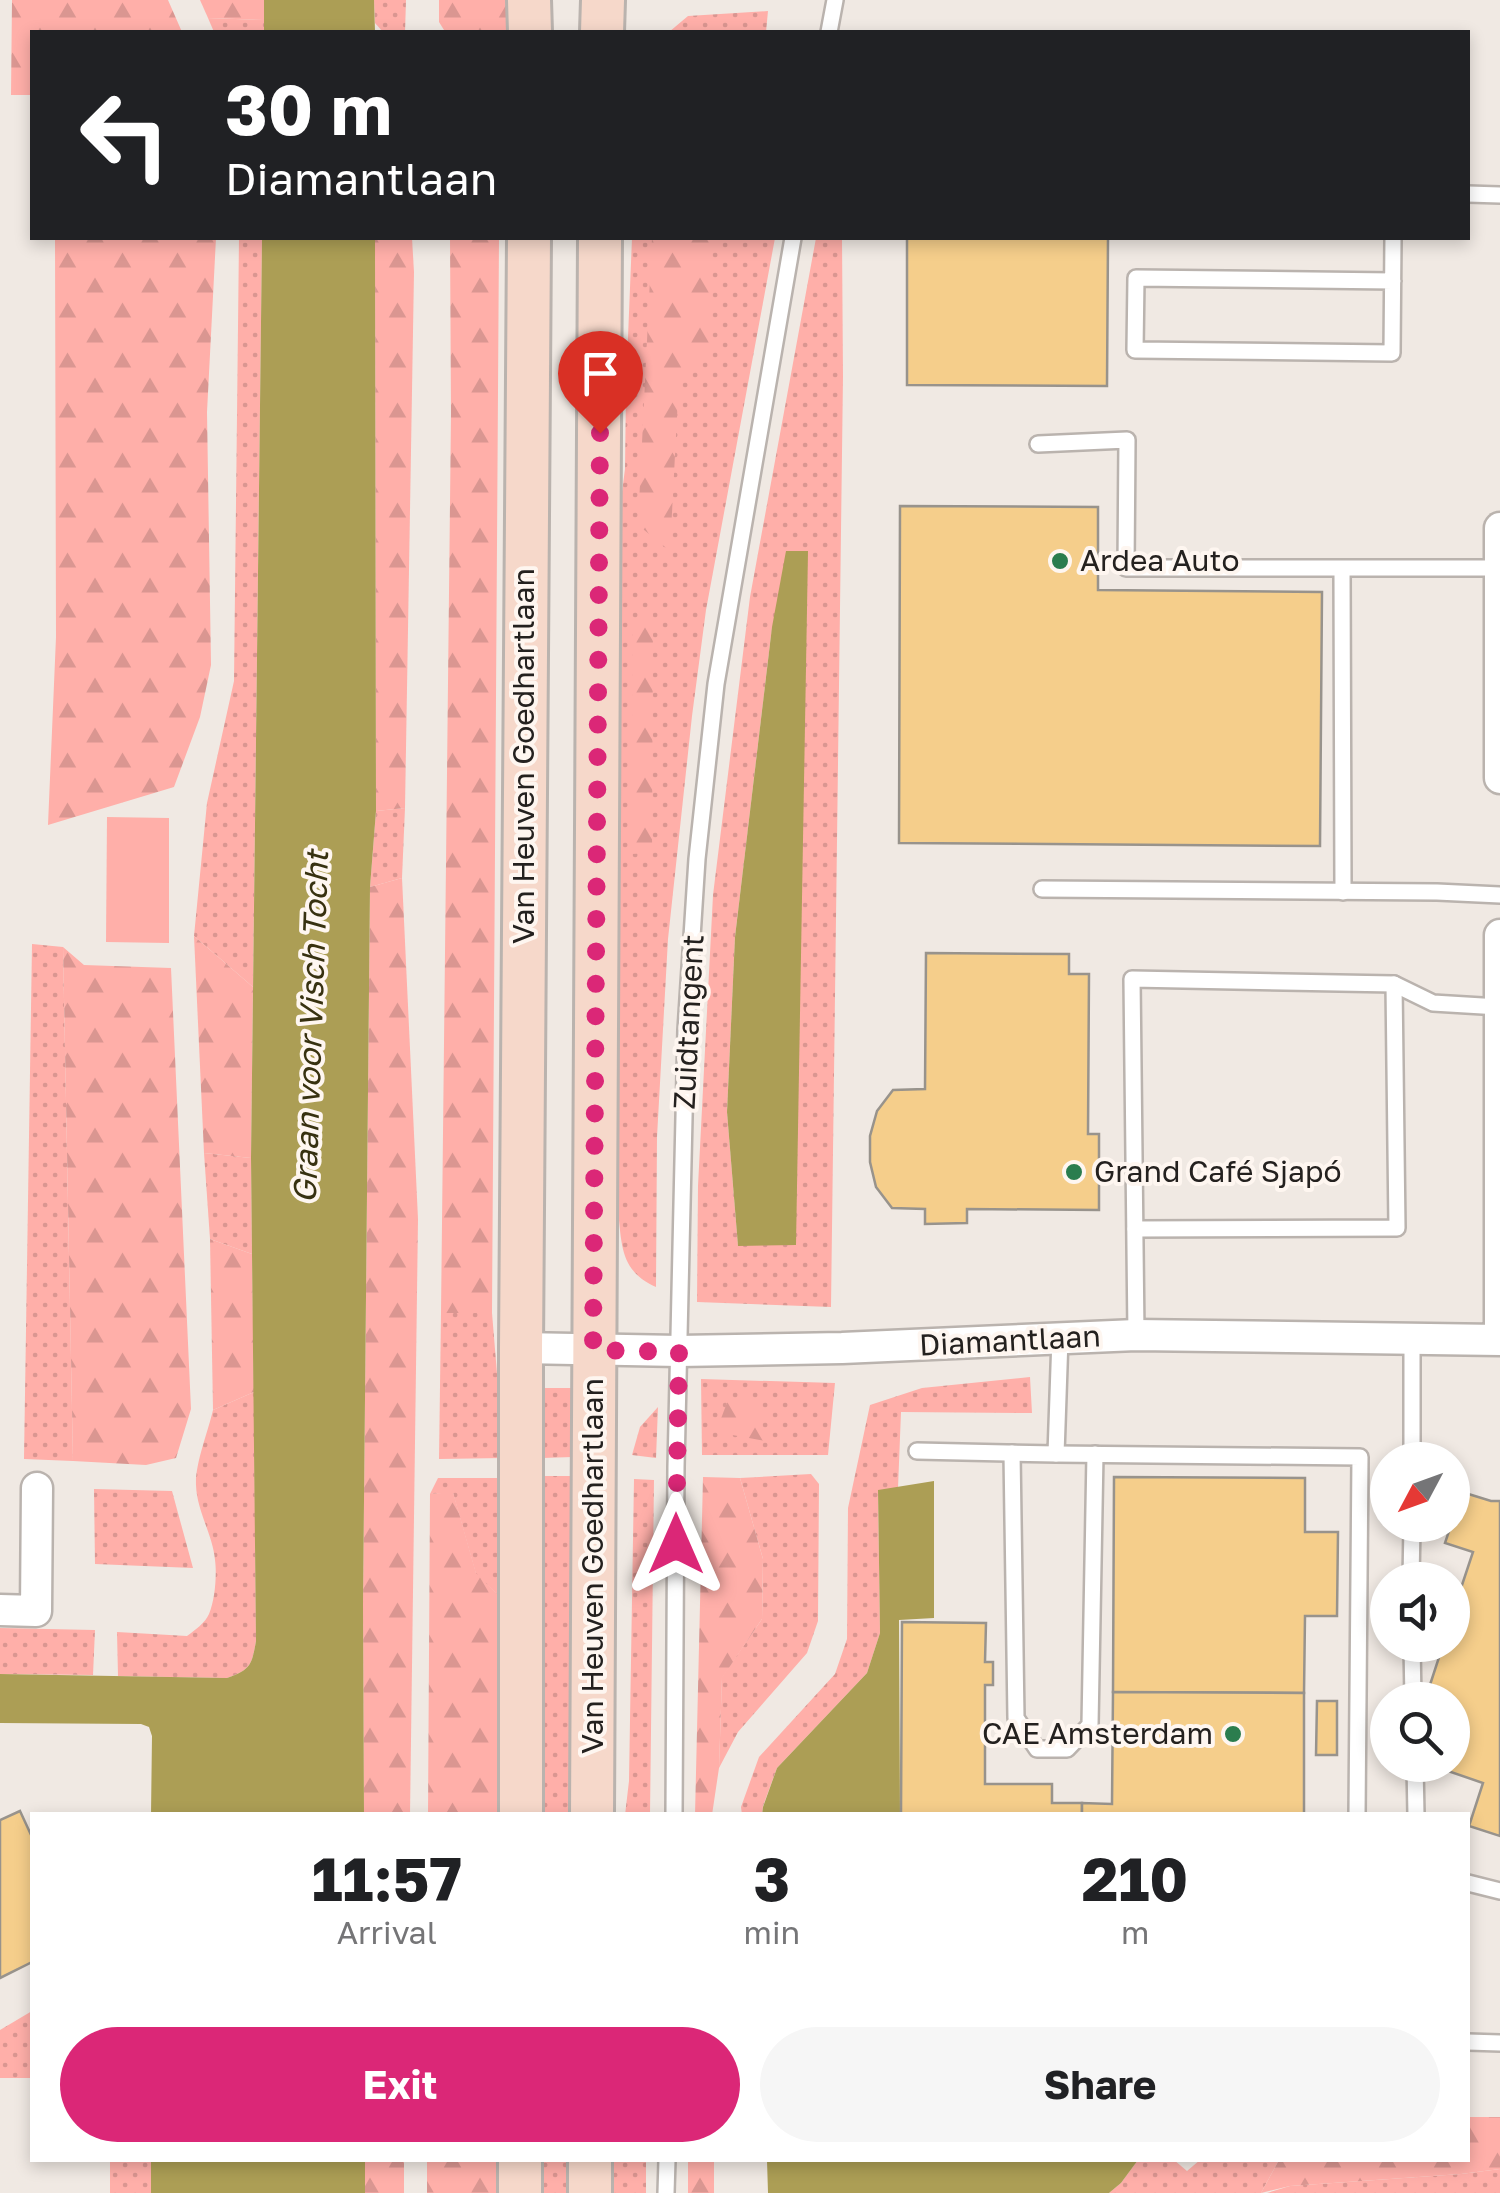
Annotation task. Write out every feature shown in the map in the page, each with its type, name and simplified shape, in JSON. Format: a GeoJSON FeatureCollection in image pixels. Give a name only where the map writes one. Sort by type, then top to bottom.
{"type":"FeatureCollection","features":[{"type":"Feature","properties":{"kind":"main road"},"geometry":{"type":"LineString","coordinates":[[529,0],[530,30]]}},
{"type":"Feature","properties":{"kind":"main road"},"geometry":{"type":"LineString","coordinates":[[602,0],[602,30]]}},
{"type":"Feature","properties":{"kind":"main road","name":"Van Heuven Goedhartlaan"},"geometry":{"type":"LineString","coordinates":[[521,1812],[529,240]]}},
{"type":"Feature","properties":{"kind":"main road","name":"Van Heuven Goedhartlaan"},"geometry":{"type":"LineString","coordinates":[[592,1812],[600,240]]}},
{"type":"Feature","properties":{"kind":"main road"},"geometry":{"type":"LineString","coordinates":[[520,2162],[520,2193]]}},
{"type":"Feature","properties":{"kind":"main road"},"geometry":{"type":"LineString","coordinates":[[590,2162],[590,2193]]}},
{"type":"Feature","properties":{"kind":"street"},"geometry":{"type":"LineString","coordinates":[[1500,528],[1500,778]]}},
{"type":"Feature","properties":{"kind":"street"},"geometry":{"type":"LineString","coordinates":[[1500,935],[1500,1340]]}},
{"type":"Feature","properties":{"kind":"street","name":"Diamantlaan"},"geometry":{"type":"LineString","coordinates":[[521,1348],[679,1352],[1136,1335],[1500,1340]]}},
{"type":"Feature","properties":{"kind":"street"},"geometry":{"type":"LineString","coordinates":[[0,1610],[36,1610],[38,1488]]}},
{"type":"Feature","properties":{"kind":"lane"},"geometry":{"type":"LineString","coordinates":[[829,30],[835,0]]}},
{"type":"Feature","properties":{"kind":"lane"},"geometry":{"type":"LineString","coordinates":[[1470,194],[1500,195]]}},
{"type":"Feature","properties":{"kind":"lane","name":"Zuidtangent"},"geometry":{"type":"LineString","coordinates":[[674,1812],[686,1030],[697,859],[716,684],[793,240]]}},
{"type":"Feature","properties":{"kind":"lane"},"geometry":{"type":"LineString","coordinates":[[1393,240],[1393,281],[1392,353],[1135,350],[1136,278],[1393,281]]}},
{"type":"Feature","properties":{"kind":"lane"},"geometry":{"type":"LineString","coordinates":[[1038,444],[1127,440],[1126,568],[1500,568]]}},
{"type":"Feature","properties":{"kind":"lane"},"geometry":{"type":"LineString","coordinates":[[1342,569],[1343,892]]}},
{"type":"Feature","properties":{"kind":"lane"},"geometry":{"type":"LineString","coordinates":[[1042,889],[1500,895]]}},
{"type":"Feature","properties":{"kind":"lane"},"geometry":{"type":"LineString","coordinates":[[1136,1335],[1132,979],[1394,984],[1433,1002],[1499,1008]]}},
{"type":"Feature","properties":{"kind":"lane"},"geometry":{"type":"LineString","coordinates":[[1135,1229],[1397,1228],[1394,984]]}},
{"type":"Feature","properties":{"kind":"lane"},"geometry":{"type":"LineString","coordinates":[[1056,1454],[1060,1338]]}},
{"type":"Feature","properties":{"kind":"lane"},"geometry":{"type":"LineString","coordinates":[[1412,1339],[1412,1442]]}},
{"type":"Feature","properties":{"kind":"lane"},"geometry":{"type":"LineString","coordinates":[[917,1451],[1360,1457],[1357,1812]]}},
{"type":"Feature","properties":{"kind":"lane"},"geometry":{"type":"LineString","coordinates":[[1012,1453],[1016,1718],[1038,1749],[1067,1749],[1090,1724],[1095,1454]]}},
{"type":"Feature","properties":{"kind":"lane"},"geometry":{"type":"LineString","coordinates":[[1415,1782],[1416,1812]]}},
{"type":"Feature","properties":{"kind":"lane"},"geometry":{"type":"LineString","coordinates":[[1470,1883],[1500,1891]]}},
{"type":"Feature","properties":{"kind":"lane"},"geometry":{"type":"LineString","coordinates":[[1470,2042],[1500,2043]]}},
{"type":"Feature","properties":{"kind":"lane"},"geometry":{"type":"LineString","coordinates":[[666,2193],[667,2162]]}},
{"type":"Feature","properties":{"kind":"green space"},"geometry":{"type":"Polygon","coordinates":[[[12,0],[168,0],[181,30],[30,30],[30,95],[11,95],[12,0]]]}},
{"type":"Feature","properties":{"kind":"green space"},"geometry":{"type":"Polygon","coordinates":[[[200,0],[264,0],[264,20],[208,18],[200,0]]]}},
{"type":"Feature","properties":{"kind":"green space"},"geometry":{"type":"Polygon","coordinates":[[[374,0],[406,0],[405,30],[381,30],[375,23],[374,0]]]}},
{"type":"Feature","properties":{"kind":"green space"},"geometry":{"type":"Polygon","coordinates":[[[439,0],[508,0],[508,30],[444,30],[439,22],[439,0]]]}},
{"type":"Feature","properties":{"kind":"green space"},"geometry":{"type":"Polygon","coordinates":[[[768,11],[766,30],[671,30],[688,16],[768,11]]]}},
{"type":"Feature","properties":{"kind":"green space"},"geometry":{"type":"Polygon","coordinates":[[[208,18],[264,20],[264,30],[213,30],[208,18]]]}},
{"type":"Feature","properties":{"kind":"green space"},"geometry":{"type":"Polygon","coordinates":[[[55,240],[216,240],[207,412],[211,665],[200,717],[174,787],[48,825],[56,637],[55,240]]]}},
{"type":"Feature","properties":{"kind":"green space"},"geometry":{"type":"Polygon","coordinates":[[[239,240],[262,240],[253,987],[194,936],[207,803],[234,681],[239,240]]]}},
{"type":"Feature","properties":{"kind":"green space"},"geometry":{"type":"Polygon","coordinates":[[[375,240],[412,240],[405,808],[376,811],[375,240]]]}},
{"type":"Feature","properties":{"kind":"green space"},"geometry":{"type":"Polygon","coordinates":[[[450,240],[499,240],[492,1313],[441,1313],[450,240]]]}},
{"type":"Feature","properties":{"kind":"green space"},"geometry":{"type":"Polygon","coordinates":[[[632,240],[775,240],[706,610],[692,716],[668,939],[657,1137],[656,1287],[629,1265],[622,1246],[618,1211],[615,873],[621,612],[616,538],[625,469],[632,240]]]}},
{"type":"Feature","properties":{"kind":"green space"},"geometry":{"type":"Polygon","coordinates":[[[652,240],[712,240],[709,356],[679,378],[670,551],[638,525],[652,240]]]}},
{"type":"Feature","properties":{"kind":"green space"},"geometry":{"type":"Polygon","coordinates":[[[816,240],[842,240],[831,1307],[697,1302],[698,1186],[713,895],[750,597],[816,240]],[[772,627],[735,937],[727,1112],[738,1246],[772,627]]]}},
{"type":"Feature","properties":{"kind":"green space"},"geometry":{"type":"Polygon","coordinates":[[[653,614],[652,853],[631,854],[633,624],[653,614]]]}},
{"type":"Feature","properties":{"kind":"green space"},"geometry":{"type":"Polygon","coordinates":[[[405,808],[402,878],[370,887],[376,811],[405,808]]]}},
{"type":"Feature","properties":{"kind":"green space"},"geometry":{"type":"Polygon","coordinates":[[[107,817],[169,818],[169,943],[106,942],[107,817]]]}},
{"type":"Feature","properties":{"kind":"green space"},"geometry":{"type":"Polygon","coordinates":[[[402,878],[418,1219],[410,1812],[364,1812],[370,887],[402,878]]]}},
{"type":"Feature","properties":{"kind":"green space"},"geometry":{"type":"Polygon","coordinates":[[[194,936],[253,987],[251,1158],[204,1153],[194,936]]]}},
{"type":"Feature","properties":{"kind":"green space"},"geometry":{"type":"Polygon","coordinates":[[[32,944],[63,947],[73,1461],[24,1459],[32,944]]]}},
{"type":"Feature","properties":{"kind":"green space"},"geometry":{"type":"Polygon","coordinates":[[[63,947],[84,965],[171,968],[191,1409],[176,1458],[146,1465],[73,1461],[63,947]]]}},
{"type":"Feature","properties":{"kind":"green space"},"geometry":{"type":"Polygon","coordinates":[[[204,1153],[251,1158],[252,1254],[210,1239],[204,1153]]]}},
{"type":"Feature","properties":{"kind":"green space"},"geometry":{"type":"Polygon","coordinates":[[[210,1239],[252,1254],[254,1392],[213,1410],[210,1239]]]}},
{"type":"Feature","properties":{"kind":"green space"},"geometry":{"type":"Polygon","coordinates":[[[441,1313],[492,1313],[504,1458],[439,1459],[441,1313]]]}},
{"type":"Feature","properties":{"kind":"green space"},"geometry":{"type":"Polygon","coordinates":[[[1030,1377],[1032,1413],[901,1412],[898,1488],[878,1491],[880,1633],[867,1673],[777,1768],[762,1812],[742,1812],[759,1757],[835,1674],[847,1639],[848,1508],[870,1405],[922,1388],[1030,1377]]]}},
{"type":"Feature","properties":{"kind":"green space"},"geometry":{"type":"Polygon","coordinates":[[[701,1379],[835,1383],[828,1455],[702,1455],[701,1379]]]}},
{"type":"Feature","properties":{"kind":"green space"},"geometry":{"type":"Polygon","coordinates":[[[542,1388],[574,1388],[573,1457],[542,1458],[542,1388]]]}},
{"type":"Feature","properties":{"kind":"green space"},"geometry":{"type":"Polygon","coordinates":[[[254,1392],[256,1641],[251,1661],[246,1669],[227,1678],[118,1676],[117,1632],[187,1636],[209,1614],[216,1566],[197,1495],[198,1468],[213,1410],[254,1392]]]}},
{"type":"Feature","properties":{"kind":"green space"},"geometry":{"type":"Polygon","coordinates":[[[728,1400],[758,1401],[765,1441],[716,1432],[728,1400]]]}},
{"type":"Feature","properties":{"kind":"green space"},"geometry":{"type":"Polygon","coordinates":[[[658,1407],[656,1458],[632,1455],[640,1427],[658,1407]]]}},
{"type":"Feature","properties":{"kind":"green space"},"geometry":{"type":"Polygon","coordinates":[[[811,1474],[819,1484],[818,1621],[807,1653],[738,1732],[719,1768],[722,1677],[762,1619],[763,1559],[740,1478],[811,1474]]]}},
{"type":"Feature","properties":{"kind":"green space"},"geometry":{"type":"Polygon","coordinates":[[[541,1476],[574,1476],[570,1812],[538,1812],[541,1476]]]}},
{"type":"Feature","properties":{"kind":"green space"},"geometry":{"type":"Polygon","coordinates":[[[703,1477],[740,1478],[763,1559],[762,1619],[722,1678],[719,1768],[712,1812],[695,1812],[703,1477]]]}},
{"type":"Feature","properties":{"kind":"green space"},"geometry":{"type":"Polygon","coordinates":[[[438,1478],[502,1478],[500,1597],[476,1574],[453,1493],[430,1494],[438,1478]]]}},
{"type":"Feature","properties":{"kind":"green space"},"geometry":{"type":"Polygon","coordinates":[[[634,1479],[654,1480],[650,1812],[625,1812],[634,1479]]]}},
{"type":"Feature","properties":{"kind":"green space"},"geometry":{"type":"Polygon","coordinates":[[[94,1489],[172,1491],[193,1568],[95,1564],[94,1489]]]}},
{"type":"Feature","properties":{"kind":"green space"},"geometry":{"type":"Polygon","coordinates":[[[453,1492],[476,1573],[500,1597],[503,1812],[428,1812],[430,1494],[453,1492]]]}},
{"type":"Feature","properties":{"kind":"green space"},"geometry":{"type":"Polygon","coordinates":[[[0,1628],[95,1630],[93,1675],[0,1674],[0,1628]]]}},
{"type":"Feature","properties":{"kind":"green space"},"geometry":{"type":"Polygon","coordinates":[[[30,2012],[30,2078],[0,2078],[0,2030],[30,2012]]]}},
{"type":"Feature","properties":{"kind":"green space"},"geometry":{"type":"Polygon","coordinates":[[[1470,2117],[1500,2117],[1500,2169],[1290,2186],[1261,2193],[1278,2162],[1470,2162],[1470,2117]]]}},
{"type":"Feature","properties":{"kind":"green space"},"geometry":{"type":"Polygon","coordinates":[[[110,2162],[151,2162],[151,2193],[110,2193],[110,2162]]]}},
{"type":"Feature","properties":{"kind":"green space"},"geometry":{"type":"Polygon","coordinates":[[[365,2162],[404,2162],[404,2193],[365,2193],[365,2162]]]}},
{"type":"Feature","properties":{"kind":"green space"},"geometry":{"type":"Polygon","coordinates":[[[427,2162],[501,2162],[501,2193],[427,2193],[427,2162]]]}},
{"type":"Feature","properties":{"kind":"green space"},"geometry":{"type":"Polygon","coordinates":[[[534,2162],[569,2162],[569,2193],[534,2193],[534,2162]]]}},
{"type":"Feature","properties":{"kind":"green space"},"geometry":{"type":"Polygon","coordinates":[[[606,2162],[646,2162],[646,2193],[606,2193],[606,2162]]]}},
{"type":"Feature","properties":{"kind":"green space"},"geometry":{"type":"Polygon","coordinates":[[[688,2162],[714,2162],[714,2193],[688,2193],[688,2162]]]}},
{"type":"Feature","properties":{"kind":"green space"},"geometry":{"type":"Polygon","coordinates":[[[1137,2162],[1176,2162],[1187,2171],[1198,2162],[1278,2162],[1261,2193],[1109,2193],[1137,2162]]]}},
{"type":"Feature","properties":{"kind":"green space"},"geometry":{"type":"Polygon","coordinates":[[[1500,2169],[1500,2193],[1267,2193],[1290,2186],[1500,2169]]]}},
{"type":"Feature","properties":{"kind":"water"},"geometry":{"type":"Polygon","coordinates":[[[264,0],[374,0],[375,30],[264,30],[264,0]]]}},
{"type":"Feature","properties":{"kind":"water","name":"Graan voor Visch Tocht"},"geometry":{"type":"Polygon","coordinates":[[[262,240],[375,240],[376,811],[370,887],[364,1812],[151,1812],[149,1727],[0,1723],[0,1674],[227,1678],[246,1669],[251,1661],[256,1641],[251,1158],[262,240]]]}},
{"type":"Feature","properties":{"kind":"water"},"geometry":{"type":"Polygon","coordinates":[[[786,551],[808,551],[796,1245],[738,1246],[727,1112],[735,937],[772,627],[786,551]]]}},
{"type":"Feature","properties":{"kind":"water"},"geometry":{"type":"Polygon","coordinates":[[[934,1481],[934,1618],[899,1620],[900,1812],[762,1812],[777,1768],[867,1673],[880,1633],[878,1490],[934,1481]]]}},
{"type":"Feature","properties":{"kind":"water"},"geometry":{"type":"Polygon","coordinates":[[[151,2162],[365,2162],[365,2193],[151,2193],[151,2162]]]}},
{"type":"Feature","properties":{"kind":"water"},"geometry":{"type":"Polygon","coordinates":[[[767,2162],[1137,2162],[1109,2193],[768,2193],[767,2162]]]}},
{"type":"Feature","properties":{"kind":"building"},"geometry":{"type":"Polygon","coordinates":[[[907,240],[1108,240],[1107,386],[907,385],[907,240]]]}},
{"type":"Feature","properties":{"kind":"building"},"geometry":{"type":"Polygon","coordinates":[[[900,506],[1098,507],[1098,590],[1322,592],[1320,846],[899,843],[900,506]]]}},
{"type":"Feature","properties":{"kind":"building"},"geometry":{"type":"Polygon","coordinates":[[[926,953],[1069,954],[1069,974],[1089,974],[1088,1134],[1099,1134],[1099,1210],[967,1209],[967,1223],[925,1224],[925,1209],[892,1208],[876,1187],[870,1162],[870,1136],[877,1111],[893,1090],[925,1089],[926,953]]]}},
{"type":"Feature","properties":{"kind":"building"},"geometry":{"type":"Polygon","coordinates":[[[1114,1477],[1305,1478],[1305,1532],[1338,1532],[1337,1616],[1305,1616],[1304,1693],[1113,1692],[1114,1477]]]}},
{"type":"Feature","properties":{"kind":"building"},"geometry":{"type":"Polygon","coordinates":[[[1470,1494],[1500,1501],[1500,1836],[1470,1826],[1483,1783],[1470,1779],[1470,1682],[1431,1682],[1437,1662],[1470,1662],[1470,1562],[1473,1552],[1445,1543],[1470,1542],[1470,1494]]]}},
{"type":"Feature","properties":{"kind":"building"},"geometry":{"type":"Polygon","coordinates":[[[902,1622],[986,1623],[985,1662],[993,1662],[993,1685],[985,1685],[985,1784],[1052,1784],[1052,1803],[1082,1803],[1082,1812],[901,1812],[902,1622]]]}},
{"type":"Feature","properties":{"kind":"building"},"geometry":{"type":"Polygon","coordinates":[[[1113,1692],[1304,1693],[1304,1812],[1082,1812],[1082,1803],[1112,1804],[1113,1692]]]}},
{"type":"Feature","properties":{"kind":"building"},"geometry":{"type":"Polygon","coordinates":[[[1317,1701],[1337,1701],[1337,1755],[1316,1755],[1317,1701]]]}},
{"type":"Feature","properties":{"kind":"building"},"geometry":{"type":"Polygon","coordinates":[[[20,1811],[30,1833],[30,1963],[0,1978],[0,1820],[20,1811]]]}},
{"type":"Feature","properties":{"kind":"place","name":"Ardea Auto"},"geometry":{"type":"Point","coordinates":[1060,561]}},
{"type":"Feature","properties":{"kind":"place","name":"Grand Café Sjapó"},"geometry":{"type":"Point","coordinates":[1074,1172]}},
{"type":"Feature","properties":{"kind":"place","name":"CAE Amsterdam"},"geometry":{"type":"Point","coordinates":[1233,1734]}},
{"type":"Feature","properties":{"kind":"route"},"geometry":{"type":"LineString","coordinates":[[600,433],[593,1350],[679,1352],[676,1544]]}}]}
